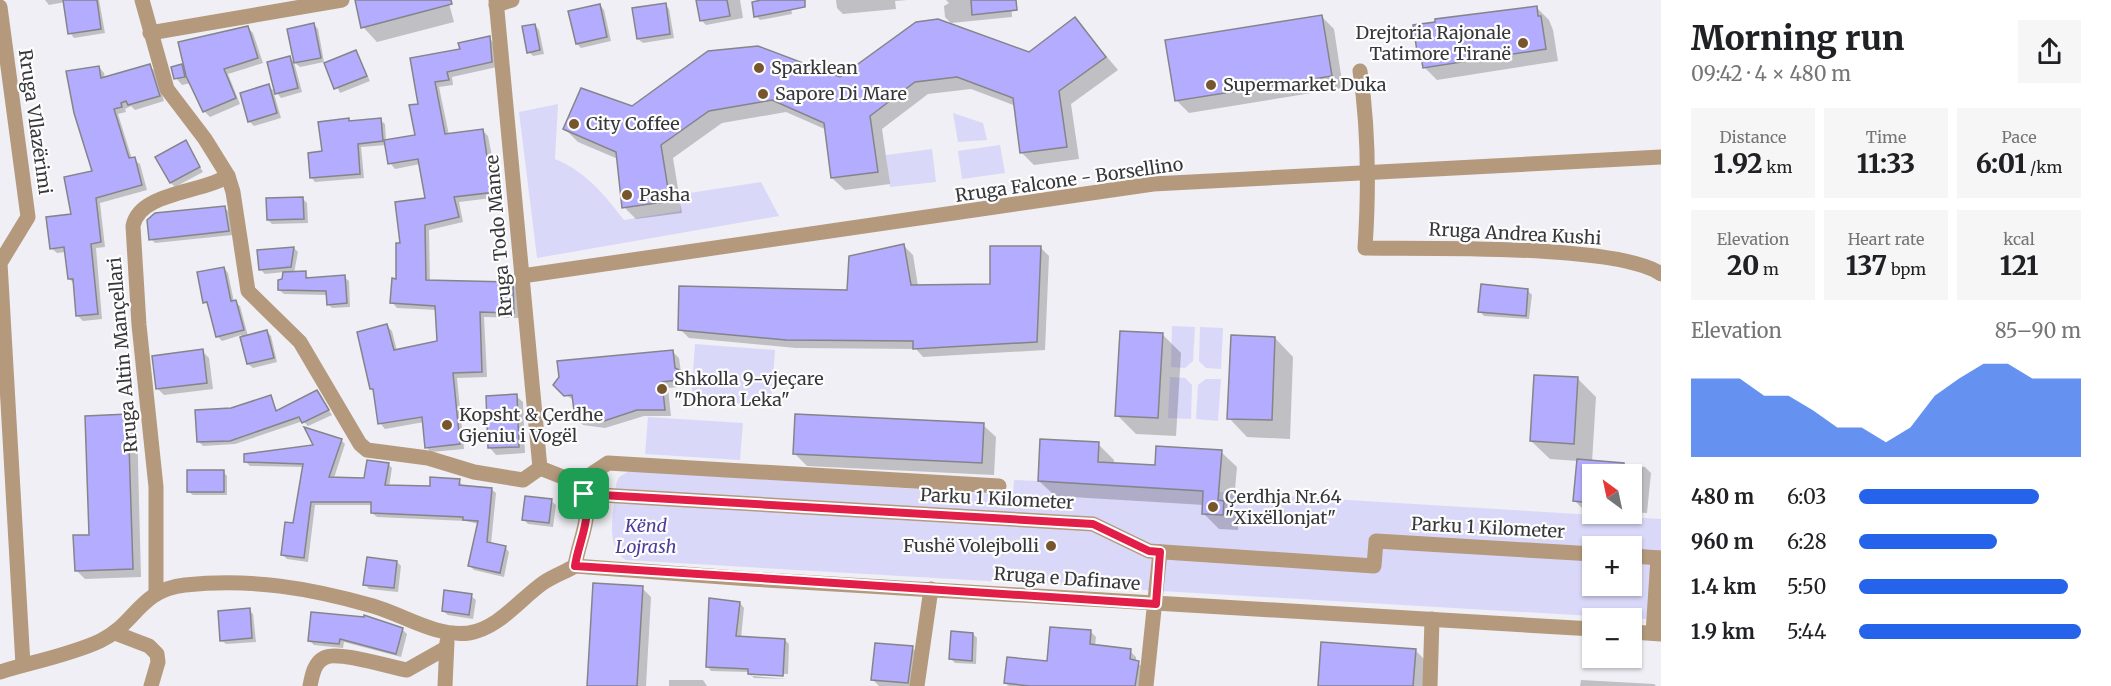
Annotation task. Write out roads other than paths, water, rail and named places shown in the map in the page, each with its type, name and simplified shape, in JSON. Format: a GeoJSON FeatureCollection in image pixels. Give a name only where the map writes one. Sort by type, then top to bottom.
{"type":"FeatureCollection","features":[{"type":"Feature","properties":{"kind":"street"},"geometry":{"type":"LineString","coordinates":[[142,0],[167,89],[205,139],[228,176],[233,192],[248,291],[300,342],[360,444],[367,450],[428,458],[474,472],[523,480],[540,468]]}},
{"type":"Feature","properties":{"kind":"street"},"geometry":{"type":"LineString","coordinates":[[150,33],[261,7],[342,0]]}},
{"type":"Feature","properties":{"kind":"street"},"geometry":{"type":"LineString","coordinates":[[496,3],[512,0]]}},
{"type":"Feature","properties":{"kind":"street","name":"Rruga Todo Mance"},"geometry":{"type":"LineString","coordinates":[[496,3],[540,468]]}},
{"type":"Feature","properties":{"kind":"street","name":"Rruga Vllazërimi"},"geometry":{"type":"LineString","coordinates":[[0,7],[28,217],[25,226],[1,257],[0,263],[23,665]]}},
{"type":"Feature","properties":{"kind":"street"},"geometry":{"type":"LineString","coordinates":[[1360,71],[1370,174]]}},
{"type":"Feature","properties":{"kind":"street","name":"Rruga Falcone - Borsellino"},"geometry":{"type":"LineString","coordinates":[[522,276],[980,212],[1153,184],[1661,158]]}},
{"type":"Feature","properties":{"kind":"street","name":"Rruga Andrea Kushi"},"geometry":{"type":"LineString","coordinates":[[1370,174],[1365,248],[1583,255],[1638,263],[1661,274]]}},
{"type":"Feature","properties":{"kind":"street","name":"Rruga Altin Mançellari"},"geometry":{"type":"LineString","coordinates":[[156,594],[156,487],[139,325],[134,216],[147,205],[216,184],[228,176]]}},
{"type":"Feature","properties":{"kind":"street"},"geometry":{"type":"LineString","coordinates":[[310,686],[316,665],[325,657],[339,656],[407,670],[447,640],[493,624],[546,582],[575,566],[578,548],[587,522],[588,507],[581,488],[608,463],[999,486]]}},
{"type":"Feature","properties":{"kind":"street","name":"Parku 1 Kilometer"},"geometry":{"type":"LineString","coordinates":[[540,468],[581,488],[1093,524],[1149,551],[1160,552],[1374,566],[1376,541],[1582,553]]}},
{"type":"Feature","properties":{"kind":"street"},"geometry":{"type":"LineString","coordinates":[[1146,686],[1160,552]]}},
{"type":"Feature","properties":{"kind":"street"},"geometry":{"type":"LineString","coordinates":[[1642,557],[1659,558],[1657,633],[1642,632]]}},
{"type":"Feature","properties":{"kind":"street","name":"Rruga e Dafinave"},"geometry":{"type":"LineString","coordinates":[[575,566],[1156,604],[1582,628]]}},
{"type":"Feature","properties":{"kind":"street"},"geometry":{"type":"LineString","coordinates":[[0,672],[98,642],[115,633],[143,601],[184,585],[239,582],[278,584],[321,591],[377,607],[447,640]]}},
{"type":"Feature","properties":{"kind":"street"},"geometry":{"type":"LineString","coordinates":[[917,686],[931,590]]}},
{"type":"Feature","properties":{"kind":"street"},"geometry":{"type":"LineString","coordinates":[[1430,686],[1432,619]]}},
{"type":"Feature","properties":{"kind":"street"},"geometry":{"type":"LineString","coordinates":[[115,633],[149,646],[157,654],[158,662],[151,686]]}},
{"type":"Feature","properties":{"kind":"street"},"geometry":{"type":"LineString","coordinates":[[445,686],[447,640]]}},
{"type":"Feature","properties":{"kind":"place","name":"Drejtoria Rajonale Tatimore Tiranë"},"geometry":{"type":"Point","coordinates":[1523,43]}},
{"type":"Feature","properties":{"kind":"place","name":"Sparklean"},"geometry":{"type":"Point","coordinates":[759,68]}},
{"type":"Feature","properties":{"kind":"place","name":"Supermarket Duka"},"geometry":{"type":"Point","coordinates":[1211,85]}},
{"type":"Feature","properties":{"kind":"place","name":"Sapore Di Mare"},"geometry":{"type":"Point","coordinates":[763,94]}},
{"type":"Feature","properties":{"kind":"place","name":"City Coffee"},"geometry":{"type":"Point","coordinates":[574,124]}},
{"type":"Feature","properties":{"kind":"place","name":"Pasha"},"geometry":{"type":"Point","coordinates":[627,195]}},
{"type":"Feature","properties":{"kind":"place","name":"Shkolla 9-vjeçare \"Dhora Leka\""},"geometry":{"type":"Point","coordinates":[662,389]}},
{"type":"Feature","properties":{"kind":"place","name":"Kopsht & Çerdhe Gjeniu i Vogël"},"geometry":{"type":"Point","coordinates":[447,425]}},
{"type":"Feature","properties":{"kind":"place","name":"Çerdhja Nr.64 \"Xixëllonjat\""},"geometry":{"type":"Point","coordinates":[1213,507]}},
{"type":"Feature","properties":{"kind":"place","name":"Fushë Volejbolli"},"geometry":{"type":"Point","coordinates":[1051,546]}},
{"type":"Feature","properties":{"kind":"park label","name":"Kënd Lojrash"},"geometry":{"type":"Point","coordinates":[646,536]}}]}
